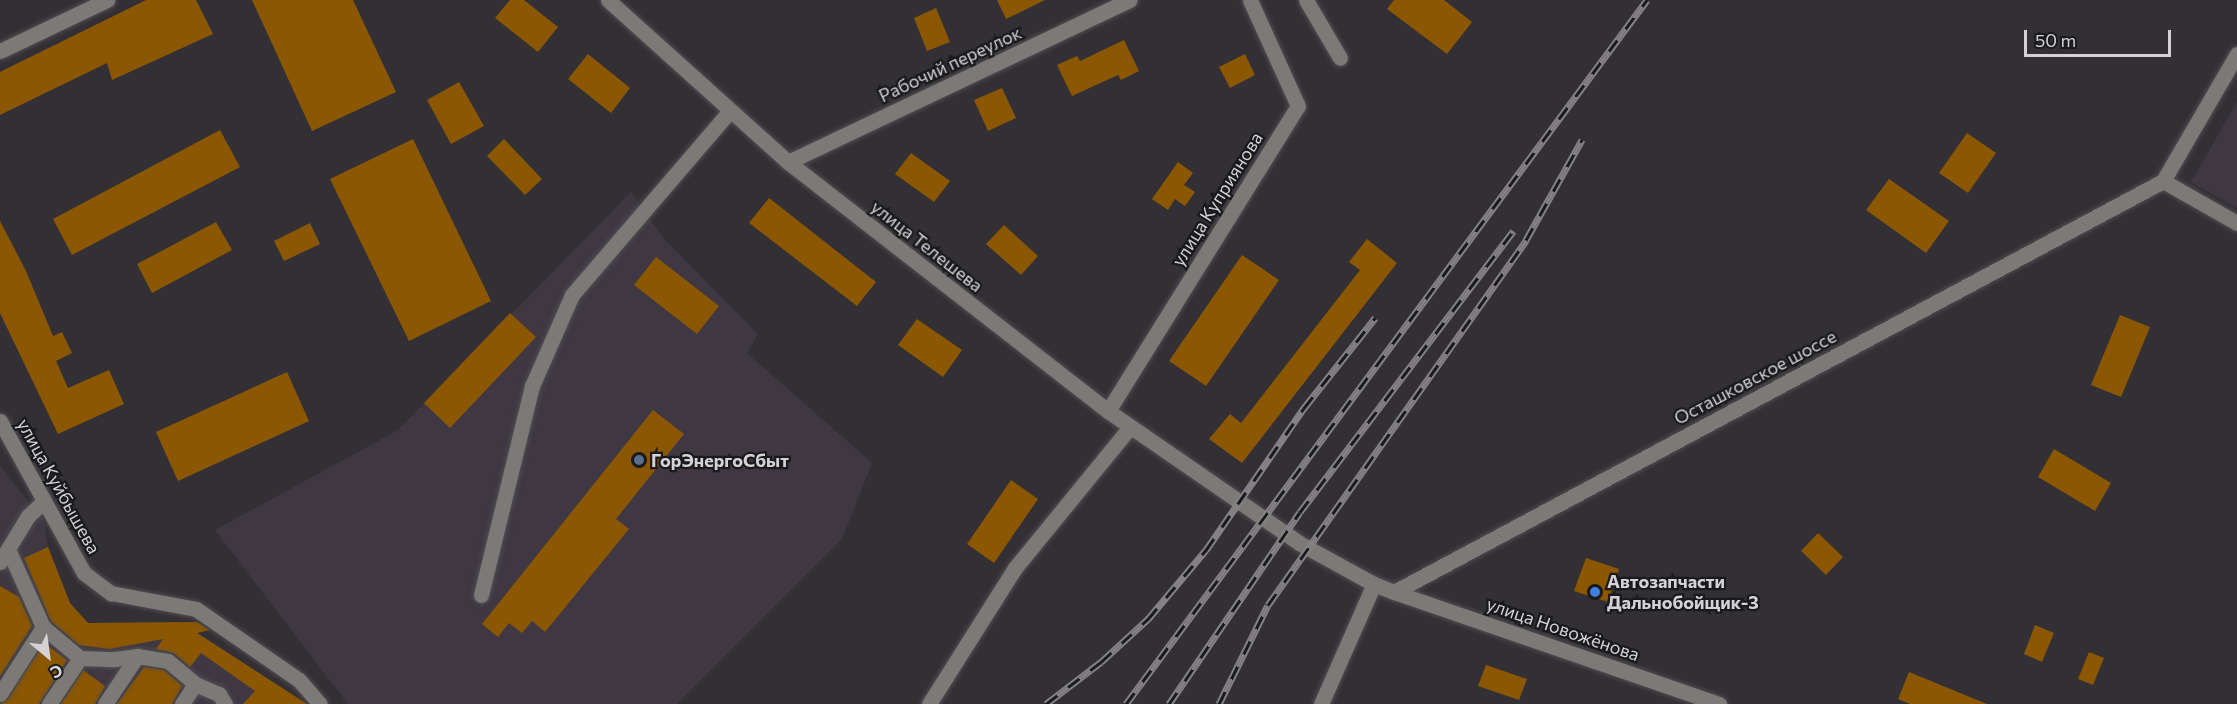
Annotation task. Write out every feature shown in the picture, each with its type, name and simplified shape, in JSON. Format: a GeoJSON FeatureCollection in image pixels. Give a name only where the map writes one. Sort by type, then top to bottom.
{"type":"FeatureCollection","features":[{"type":"Feature","properties":{"kind":"street"},"geometry":{"type":"LineString","coordinates":[[0,51],[107,0]]}},
{"type":"Feature","properties":{"kind":"street","name":"улица Телешева"},"geometry":{"type":"LineString","coordinates":[[608,0],[729,112],[788,162],[1108,411],[1299,543],[1374,584]]}},
{"type":"Feature","properties":{"kind":"street","name":"Рабочий переулок"},"geometry":{"type":"LineString","coordinates":[[788,162],[1129,0]]}},
{"type":"Feature","properties":{"kind":"street","name":"улица Куприянова"},"geometry":{"type":"LineString","coordinates":[[1108,411],[1298,106],[1250,0]]}},
{"type":"Feature","properties":{"kind":"street"},"geometry":{"type":"LineString","coordinates":[[1306,0],[1340,58]]}},
{"type":"Feature","properties":{"kind":"street"},"geometry":{"type":"LineString","coordinates":[[2237,54],[2163,181],[2237,223]]}},
{"type":"Feature","properties":{"kind":"street"},"geometry":{"type":"LineString","coordinates":[[481,595],[532,386],[572,295],[729,112]]}},
{"type":"Feature","properties":{"kind":"street","name":"Осташковское шоссе"},"geometry":{"type":"LineString","coordinates":[[1394,592],[2163,181]]}},
{"type":"Feature","properties":{"kind":"street","name":"улица Куйбышева"},"geometry":{"type":"LineString","coordinates":[[0,421],[84,573],[111,593],[196,609],[299,680],[320,704]]}},
{"type":"Feature","properties":{"kind":"street"},"geometry":{"type":"LineString","coordinates":[[929,704],[1015,568],[1130,427]]}},
{"type":"Feature","properties":{"kind":"street"},"geometry":{"type":"LineString","coordinates":[[44,501],[28,516],[4,555],[43,627],[80,658],[114,659],[137,656],[168,661],[195,684],[219,694],[225,704]]}},
{"type":"Feature","properties":{"kind":"street"},"geometry":{"type":"LineString","coordinates":[[1321,704],[1374,584],[1394,592]]}},
{"type":"Feature","properties":{"kind":"street","name":"улица Новожёнова"},"geometry":{"type":"LineString","coordinates":[[1394,592],[1719,704]]}},
{"type":"Feature","properties":{"kind":"street"},"geometry":{"type":"LineString","coordinates":[[0,694],[43,627]]}},
{"type":"Feature","properties":{"kind":"street"},"geometry":{"type":"LineString","coordinates":[[105,704],[137,656]]}},
{"type":"Feature","properties":{"kind":"street"},"geometry":{"type":"LineString","coordinates":[[49,704],[80,658]]}},
{"type":"Feature","properties":{"kind":"street"},"geometry":{"type":"LineString","coordinates":[[182,704],[195,684]]}},
{"type":"Feature","properties":{"kind":"shaded area"},"geometry":{"type":"Polygon","coordinates":[[[2237,102],[2237,208],[2191,182],[2237,102]]]}},
{"type":"Feature","properties":{"kind":"shaded area"},"geometry":{"type":"Polygon","coordinates":[[[631,192],[664,239],[758,334],[747,353],[872,463],[842,539],[677,704],[348,704],[215,530],[398,430],[631,192]]]}},
{"type":"Feature","properties":{"kind":"shaded area"},"geometry":{"type":"Polygon","coordinates":[[[0,466],[44,521],[48,547],[70,603],[88,623],[181,622],[306,704],[0,704],[0,466]]]}},
{"type":"Feature","properties":{"kind":"building"},"geometry":{"type":"Polygon","coordinates":[[[146,0],[196,0],[213,34],[112,80],[107,63],[0,115],[0,72],[146,0]]]}},
{"type":"Feature","properties":{"kind":"building"},"geometry":{"type":"Polygon","coordinates":[[[252,0],[353,0],[396,92],[312,131],[252,0]]]}},
{"type":"Feature","properties":{"kind":"building"},"geometry":{"type":"Polygon","coordinates":[[[510,0],[524,0],[558,27],[538,52],[495,18],[510,0]]]}},
{"type":"Feature","properties":{"kind":"building"},"geometry":{"type":"Polygon","coordinates":[[[997,0],[1045,0],[1006,19],[997,0]]]}},
{"type":"Feature","properties":{"kind":"building"},"geometry":{"type":"Polygon","coordinates":[[[1394,0],[1444,0],[1472,22],[1447,54],[1387,9],[1394,0]]]}},
{"type":"Feature","properties":{"kind":"building"},"geometry":{"type":"Polygon","coordinates":[[[936,8],[950,42],[927,51],[914,18],[936,8]]]}},
{"type":"Feature","properties":{"kind":"building"},"geometry":{"type":"Polygon","coordinates":[[[1124,40],[1139,71],[1121,80],[1118,75],[1072,96],[1057,65],[1077,56],[1080,61],[1124,40]]]}},
{"type":"Feature","properties":{"kind":"building"},"geometry":{"type":"Polygon","coordinates":[[[588,54],[630,88],[611,113],[568,79],[588,54]]]}},
{"type":"Feature","properties":{"kind":"building"},"geometry":{"type":"Polygon","coordinates":[[[1245,54],[1255,75],[1230,88],[1219,67],[1245,54]]]}},
{"type":"Feature","properties":{"kind":"building"},"geometry":{"type":"Polygon","coordinates":[[[459,82],[484,126],[451,144],[427,100],[459,82]]]}},
{"type":"Feature","properties":{"kind":"building"},"geometry":{"type":"Polygon","coordinates":[[[1002,88],[1016,118],[988,131],[974,100],[1002,88]]]}},
{"type":"Feature","properties":{"kind":"building"},"geometry":{"type":"Polygon","coordinates":[[[220,130],[240,167],[72,255],[53,219],[220,130]]]}},
{"type":"Feature","properties":{"kind":"building"},"geometry":{"type":"Polygon","coordinates":[[[1967,133],[1996,153],[1968,193],[1939,173],[1967,133]]]}},
{"type":"Feature","properties":{"kind":"building"},"geometry":{"type":"Polygon","coordinates":[[[413,139],[491,301],[409,341],[330,179],[413,139]]]}},
{"type":"Feature","properties":{"kind":"building"},"geometry":{"type":"Polygon","coordinates":[[[504,139],[542,179],[525,195],[487,156],[504,139]]]}},
{"type":"Feature","properties":{"kind":"building"},"geometry":{"type":"Polygon","coordinates":[[[911,153],[950,181],[934,202],[895,174],[911,153]]]}},
{"type":"Feature","properties":{"kind":"building"},"geometry":{"type":"Polygon","coordinates":[[[1178,162],[1193,173],[1184,185],[1195,192],[1185,206],[1175,199],[1168,210],[1152,199],[1178,162]]]}},
{"type":"Feature","properties":{"kind":"building"},"geometry":{"type":"Polygon","coordinates":[[[1889,179],[1949,221],[1926,253],[1866,210],[1889,179]]]}},
{"type":"Feature","properties":{"kind":"building"},"geometry":{"type":"Polygon","coordinates":[[[769,198],[876,282],[857,306],[749,223],[769,198]]]}},
{"type":"Feature","properties":{"kind":"building"},"geometry":{"type":"Polygon","coordinates":[[[0,221],[26,271],[53,336],[62,332],[72,353],[56,361],[68,388],[109,370],[124,404],[58,434],[0,313],[0,221]]]}},
{"type":"Feature","properties":{"kind":"building"},"geometry":{"type":"Polygon","coordinates":[[[216,222],[232,250],[152,293],[137,264],[216,222]]]}},
{"type":"Feature","properties":{"kind":"building"},"geometry":{"type":"Polygon","coordinates":[[[310,223],[320,244],[284,261],[274,241],[310,223]]]}},
{"type":"Feature","properties":{"kind":"building"},"geometry":{"type":"Polygon","coordinates":[[[1004,225],[1038,256],[1021,275],[986,244],[1004,225]]]}},
{"type":"Feature","properties":{"kind":"building"},"geometry":{"type":"Polygon","coordinates":[[[1367,239],[1397,263],[1242,463],[1209,439],[1230,414],[1241,423],[1360,270],[1349,262],[1367,239]]]}},
{"type":"Feature","properties":{"kind":"building"},"geometry":{"type":"Polygon","coordinates":[[[1242,255],[1279,280],[1206,386],[1169,361],[1242,255]]]}},
{"type":"Feature","properties":{"kind":"building"},"geometry":{"type":"Polygon","coordinates":[[[656,257],[719,306],[697,334],[634,285],[656,257]]]}},
{"type":"Feature","properties":{"kind":"building"},"geometry":{"type":"Polygon","coordinates":[[[510,313],[536,337],[450,428],[424,403],[510,313]]]}},
{"type":"Feature","properties":{"kind":"building"},"geometry":{"type":"Polygon","coordinates":[[[2120,315],[2150,327],[2121,397],[2091,385],[2120,315]]]}},
{"type":"Feature","properties":{"kind":"building"},"geometry":{"type":"Polygon","coordinates":[[[917,319],[962,350],[943,377],[898,345],[917,319]]]}},
{"type":"Feature","properties":{"kind":"building"},"geometry":{"type":"Polygon","coordinates":[[[287,372],[309,421],[178,481],[156,432],[287,372]]]}},
{"type":"Feature","properties":{"kind":"building"},"geometry":{"type":"Polygon","coordinates":[[[653,410],[684,434],[616,519],[629,529],[545,632],[532,621],[522,633],[509,623],[498,637],[482,624],[653,410]]]}},
{"type":"Feature","properties":{"kind":"building"},"geometry":{"type":"Polygon","coordinates":[[[2054,449],[2111,483],[2095,511],[2038,477],[2054,449]]]}},
{"type":"Feature","properties":{"kind":"building"},"geometry":{"type":"Polygon","coordinates":[[[1011,480],[1038,499],[994,563],[967,544],[1011,480]]]}},
{"type":"Feature","properties":{"kind":"building"},"geometry":{"type":"Polygon","coordinates":[[[1818,533],[1843,557],[1826,575],[1801,551],[1818,533]]]}},
{"type":"Feature","properties":{"kind":"building"},"geometry":{"type":"Polygon","coordinates":[[[48,547],[70,603],[88,623],[197,622],[210,630],[197,633],[307,704],[243,704],[255,691],[201,653],[190,667],[174,653],[156,649],[163,639],[110,649],[79,645],[51,621],[24,558],[48,547]]]}},
{"type":"Feature","properties":{"kind":"building"},"geometry":{"type":"Polygon","coordinates":[[[1586,558],[1619,569],[1608,602],[1574,591],[1586,558]]]}},
{"type":"Feature","properties":{"kind":"building"},"geometry":{"type":"Polygon","coordinates":[[[0,586],[19,597],[32,626],[0,676],[0,586]]]}},
{"type":"Feature","properties":{"kind":"building"},"geometry":{"type":"Polygon","coordinates":[[[2035,625],[2054,633],[2042,662],[2024,654],[2035,625]]]}},
{"type":"Feature","properties":{"kind":"building"},"geometry":{"type":"Polygon","coordinates":[[[44,643],[67,660],[39,704],[0,704],[8,699],[44,643]]]}},
{"type":"Feature","properties":{"kind":"building"},"geometry":{"type":"Polygon","coordinates":[[[2089,652],[2104,658],[2093,685],[2078,679],[2089,652]]]}},
{"type":"Feature","properties":{"kind":"building"},"geometry":{"type":"Polygon","coordinates":[[[1486,665],[1527,679],[1519,700],[1478,686],[1486,665]]]}},
{"type":"Feature","properties":{"kind":"building"},"geometry":{"type":"Polygon","coordinates":[[[144,667],[164,670],[182,686],[172,704],[117,704],[144,667]]]}},
{"type":"Feature","properties":{"kind":"building"},"geometry":{"type":"Polygon","coordinates":[[[83,670],[105,686],[95,704],[61,704],[83,670]]]}},
{"type":"Feature","properties":{"kind":"building"},"geometry":{"type":"Polygon","coordinates":[[[1909,672],[1987,704],[1910,704],[1898,699],[1909,672]]]}},
{"type":"Feature","properties":{"kind":"railway"},"geometry":{"type":"LineString","coordinates":[[1126,704],[1647,0]]}},
{"type":"Feature","properties":{"kind":"railway"},"geometry":{"type":"LineString","coordinates":[[1219,704],[1268,605],[1526,240],[1582,140]]}},
{"type":"Feature","properties":{"kind":"railway"},"geometry":{"type":"LineString","coordinates":[[1169,704],[1300,512],[1513,231]]}},
{"type":"Feature","properties":{"kind":"railway"},"geometry":{"type":"LineString","coordinates":[[1046,704],[1101,662],[1148,619],[1206,550],[1304,408],[1375,318]]}},
{"type":"Feature","properties":{"kind":"place","name":"ГорЭнергоСбыт"},"geometry":{"type":"Point","coordinates":[639,460]}},
{"type":"Feature","properties":{"kind":"place","name":"Автозапчасти Дальнобойщик-3"},"geometry":{"type":"Point","coordinates":[1595,592]}}]}
